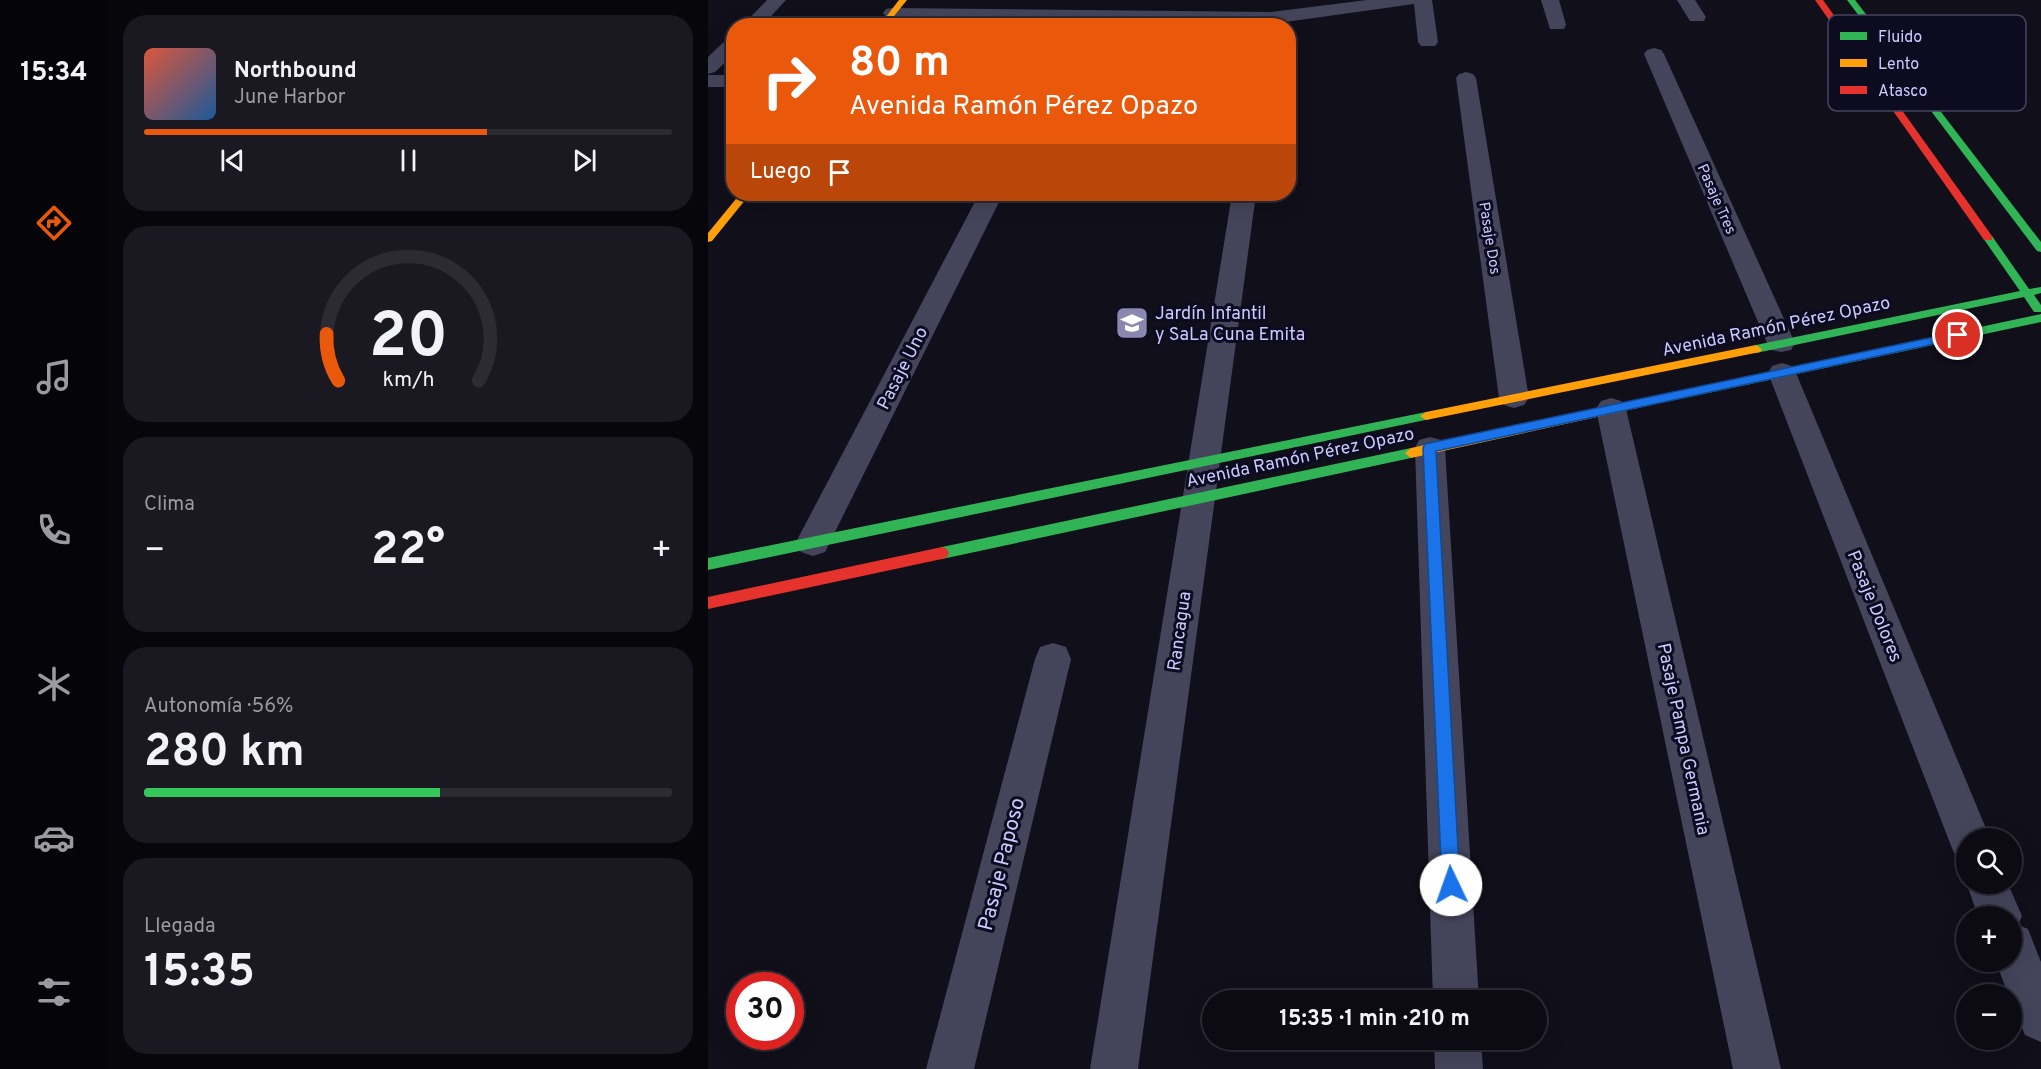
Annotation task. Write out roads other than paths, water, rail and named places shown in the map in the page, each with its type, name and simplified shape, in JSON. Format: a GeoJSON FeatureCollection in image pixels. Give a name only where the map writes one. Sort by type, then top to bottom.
{"type":"FeatureCollection","features":[{"type":"Feature","properties":{"kind":"main road"},"geometry":{"type":"LineString","coordinates":[[1819,0],[1830,15]]}},
{"type":"Feature","properties":{"kind":"main road"},"geometry":{"type":"LineString","coordinates":[[1851,0],[1862,15]]}},
{"type":"Feature","properties":{"kind":"main road"},"geometry":{"type":"LineString","coordinates":[[1901,111],[2034,292],[2041,313]]}},
{"type":"Feature","properties":{"kind":"main road"},"geometry":{"type":"LineString","coordinates":[[1936,111],[2041,249]]}},
{"type":"Feature","properties":{"kind":"main road"},"geometry":{"type":"LineString","coordinates":[[708,239],[739,201]]}},
{"type":"Feature","properties":{"kind":"main road","name":"Avenida Ramón Pérez Opazo"},"geometry":{"type":"LineString","coordinates":[[708,564],[813,542],[1201,479],[1430,448],[1611,409],[1782,358],[2034,292]]}},
{"type":"Feature","properties":{"kind":"main road","name":"Avenida Ramón Pérez Opazo"},"geometry":{"type":"LineString","coordinates":[[710,606],[1514,398],[2041,318]]}},
{"type":"Feature","properties":{"kind":"street"},"geometry":{"type":"LineString","coordinates":[[759,18],[777,0]]}},
{"type":"Feature","properties":{"kind":"street"},"geometry":{"type":"LineString","coordinates":[[892,13],[1271,14],[1408,0]]}},
{"type":"Feature","properties":{"kind":"street"},"geometry":{"type":"LineString","coordinates":[[1423,0],[1428,42]]}},
{"type":"Feature","properties":{"kind":"street"},"geometry":{"type":"LineString","coordinates":[[1550,0],[1557,26]]}},
{"type":"Feature","properties":{"kind":"street"},"geometry":{"type":"LineString","coordinates":[[1686,0],[1697,17]]}},
{"type":"Feature","properties":{"kind":"street"},"geometry":{"type":"LineString","coordinates":[[708,68],[726,51]]}},
{"type":"Feature","properties":{"kind":"street","name":"Pasaje Tres"},"geometry":{"type":"LineString","coordinates":[[1654,54],[1782,358]]}},
{"type":"Feature","properties":{"kind":"street","name":"Pasaje Dos"},"geometry":{"type":"LineString","coordinates":[[1466,78],[1514,398]]}},
{"type":"Feature","properties":{"kind":"street"},"geometry":{"type":"LineString","coordinates":[[708,81],[726,81]]}},
{"type":"Feature","properties":{"kind":"street","name":"Pasaje Uno"},"geometry":{"type":"LineString","coordinates":[[813,542],[987,201]]}},
{"type":"Feature","properties":{"kind":"street","name":"Rancagua"},"geometry":{"type":"LineString","coordinates":[[1114,1069],[1243,201]]}},
{"type":"Feature","properties":{"kind":"street","name":"Pasaje Dolores"},"geometry":{"type":"LineString","coordinates":[[1782,358],[1965,828]]}},
{"type":"Feature","properties":{"kind":"street","name":"Pasaje Pampa Germania"},"geometry":{"type":"LineString","coordinates":[[1611,409],[1757,1069]]}},
{"type":"Feature","properties":{"kind":"street"},"geometry":{"type":"LineString","coordinates":[[1430,448],[1456,990]]}},
{"type":"Feature","properties":{"kind":"street","name":"Pasaje Paposo"},"geometry":{"type":"LineString","coordinates":[[951,1069],[1053,659]]}},
{"type":"Feature","properties":{"kind":"street"},"geometry":{"type":"LineString","coordinates":[[2022,971],[2041,1019]]}},
{"type":"Feature","properties":{"kind":"street"},"geometry":{"type":"LineString","coordinates":[[1459,1050],[1460,1069]]}},
{"type":"Feature","properties":{"kind":"place","name":"Jardín Infantil y SaLa Cuna Emita"},"geometry":{"type":"Point","coordinates":[1132,323]}}]}
